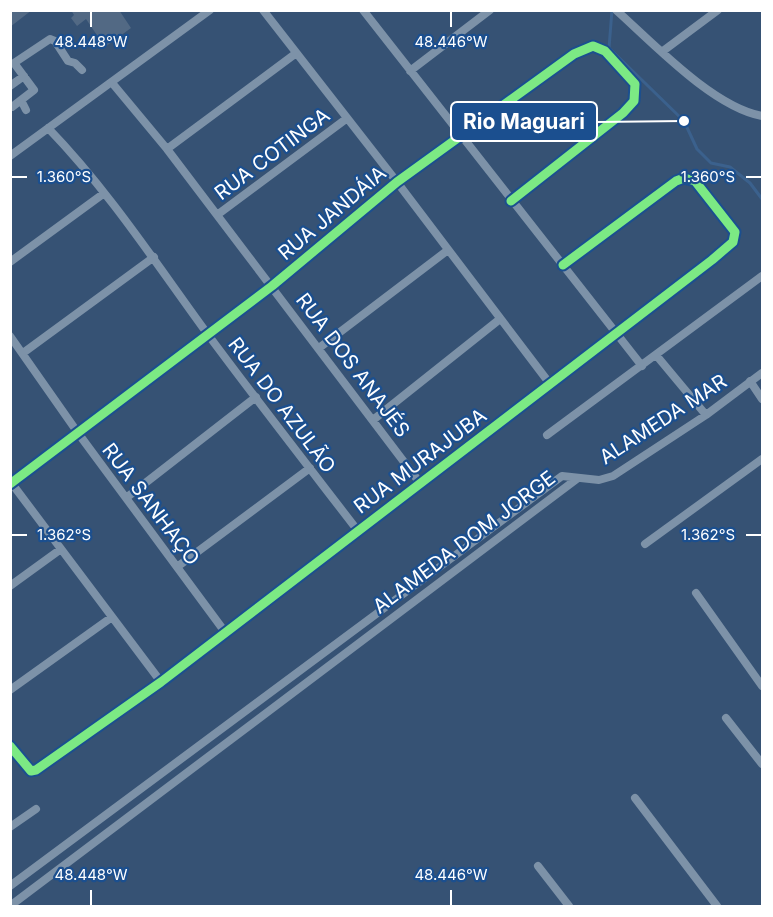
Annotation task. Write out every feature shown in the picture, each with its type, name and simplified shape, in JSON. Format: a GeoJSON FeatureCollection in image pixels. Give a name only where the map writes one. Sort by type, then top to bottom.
{"type":"FeatureCollection","features":[{"type":"Feature","properties":{"kind":"street"},"geometry":{"type":"LineString","coordinates":[[10,156],[113,84],[210,10]]}},
{"type":"Feature","properties":{"kind":"street"},"geometry":{"type":"LineString","coordinates":[[262,10],[397,182],[549,384]]}},
{"type":"Feature","properties":{"kind":"street"},"geometry":{"type":"LineString","coordinates":[[363,10],[642,366]]}},
{"type":"Feature","properties":{"kind":"street"},"geometry":{"type":"LineString","coordinates":[[410,71],[490,10]]}},
{"type":"Feature","properties":{"kind":"street"},"geometry":{"type":"LineString","coordinates":[[663,51],[718,10]]}},
{"type":"Feature","properties":{"kind":"street"},"geometry":{"type":"LineString","coordinates":[[617,11],[724,101],[747,113],[762,116]]}},
{"type":"Feature","properties":{"kind":"street"},"geometry":{"type":"LineString","coordinates":[[10,106],[12,107],[34,90],[12,65],[50,39],[55,41],[68,61],[75,63],[82,70]]}},
{"type":"Feature","properties":{"kind":"street","name":"RUA JANDÁIA"},"geometry":{"type":"LineString","coordinates":[[11,483],[272,286],[397,182],[460,136],[565,60],[593,46],[605,51],[636,84],[636,95],[630,107],[511,201]]}},
{"type":"Feature","properties":{"kind":"street"},"geometry":{"type":"LineString","coordinates":[[167,149],[295,54]]}},
{"type":"Feature","properties":{"kind":"street"},"geometry":{"type":"LineString","coordinates":[[10,87],[24,76]]}},
{"type":"Feature","properties":{"kind":"street","name":"RUA DOS ANAJÉS"},"geometry":{"type":"LineString","coordinates":[[113,84],[218,215],[420,483]]}},
{"type":"Feature","properties":{"kind":"street"},"geometry":{"type":"LineString","coordinates":[[21,100],[26,110]]}},
{"type":"Feature","properties":{"kind":"street","name":"RUA COTINGA"},"geometry":{"type":"LineString","coordinates":[[218,215],[346,119]]}},
{"type":"Feature","properties":{"kind":"street","name":"RUA DO AZULÃO"},"geometry":{"type":"LineString","coordinates":[[48,128],[77,158],[154,257],[208,334],[358,531]]}},
{"type":"Feature","properties":{"kind":"street","name":"RUA MURAJUBA"},"geometry":{"type":"LineString","coordinates":[[10,746],[31,771],[161,682],[615,332],[712,260],[734,237],[734,228],[695,181],[681,178],[563,264]]}},
{"type":"Feature","properties":{"kind":"street"},"geometry":{"type":"LineString","coordinates":[[10,262],[103,194]]}},
{"type":"Feature","properties":{"kind":"street"},"geometry":{"type":"LineString","coordinates":[[319,348],[448,250]]}},
{"type":"Feature","properties":{"kind":"street"},"geometry":{"type":"LineString","coordinates":[[23,353],[154,257]]}},
{"type":"Feature","properties":{"kind":"street"},"geometry":{"type":"LineString","coordinates":[[547,435],[762,276]]}},
{"type":"Feature","properties":{"kind":"street"},"geometry":{"type":"LineString","coordinates":[[373,420],[500,319]]}},
{"type":"Feature","properties":{"kind":"street","name":"RUA SANHAÇO"},"geometry":{"type":"LineString","coordinates":[[10,336],[78,433],[225,632]]}},
{"type":"Feature","properties":{"kind":"street"},"geometry":{"type":"LineString","coordinates":[[656,355],[706,415]]}},
{"type":"Feature","properties":{"kind":"street","name":"ALAMEDA MAR"},"geometry":{"type":"LineString","coordinates":[[578,478],[598,480],[614,476],[706,415],[762,373]]}},
{"type":"Feature","properties":{"kind":"street"},"geometry":{"type":"LineString","coordinates":[[750,381],[762,399]]}},
{"type":"Feature","properties":{"kind":"street"},"geometry":{"type":"LineString","coordinates":[[126,498],[256,397]]}},
{"type":"Feature","properties":{"kind":"street"},"geometry":{"type":"LineString","coordinates":[[645,544],[762,459]]}},
{"type":"Feature","properties":{"kind":"street"},"geometry":{"type":"LineString","coordinates":[[177,567],[310,468]]}},
{"type":"Feature","properties":{"kind":"street","name":"ALAMEDA DOM JORGE"},"geometry":{"type":"LineString","coordinates":[[10,886],[562,476],[578,478]]}},
{"type":"Feature","properties":{"kind":"street","name":"ALAMEDA DOM JORGE"},"geometry":{"type":"LineString","coordinates":[[10,906],[578,478]]}},
{"type":"Feature","properties":{"kind":"street"},"geometry":{"type":"LineString","coordinates":[[11,483],[161,682]]}},
{"type":"Feature","properties":{"kind":"street"},"geometry":{"type":"LineString","coordinates":[[10,586],[61,549]]}},
{"type":"Feature","properties":{"kind":"street"},"geometry":{"type":"LineString","coordinates":[[696,593],[762,686]]}},
{"type":"Feature","properties":{"kind":"street"},"geometry":{"type":"LineString","coordinates":[[10,690],[112,617]]}},
{"type":"Feature","properties":{"kind":"street"},"geometry":{"type":"LineString","coordinates":[[726,718],[762,764]]}},
{"type":"Feature","properties":{"kind":"street"},"geometry":{"type":"LineString","coordinates":[[635,798],[717,906]]}},
{"type":"Feature","properties":{"kind":"street"},"geometry":{"type":"LineString","coordinates":[[10,827],[36,809]]}},
{"type":"Feature","properties":{"kind":"street"},"geometry":{"type":"LineString","coordinates":[[538,866],[569,906]]}},
{"type":"Feature","properties":{"kind":"building"},"geometry":{"type":"Polygon","coordinates":[[[10,10],[32,10],[10,27],[10,10]]]}},
{"type":"Feature","properties":{"kind":"building"},"geometry":{"type":"Polygon","coordinates":[[[71,10],[119,10],[131,28],[105,47],[86,19],[77,26],[71,18],[74,15],[71,10]]]}},
{"type":"Feature","properties":{"kind":"waterway"},"geometry":{"type":"LineString","coordinates":[[612,10],[609,48],[684,121],[697,149],[711,163],[730,167],[750,183],[762,199]]}},
{"type":"Feature","properties":{"kind":"cycle path"},"geometry":{"type":"LineString","coordinates":[[10,484],[272,286],[397,182],[574,54],[593,46],[605,51],[635,84],[634,101],[623,113],[511,201]]}},
{"type":"Feature","properties":{"kind":"cycle path"},"geometry":{"type":"LineString","coordinates":[[10,746],[31,771],[36,770],[161,682],[712,260],[733,242],[735,232],[695,181],[684,178],[676,181],[563,265]]}},
{"type":"Feature","properties":{"kind":"place","name":"Rio Maguari"},"geometry":{"type":"Point","coordinates":[684,121]}}]}
